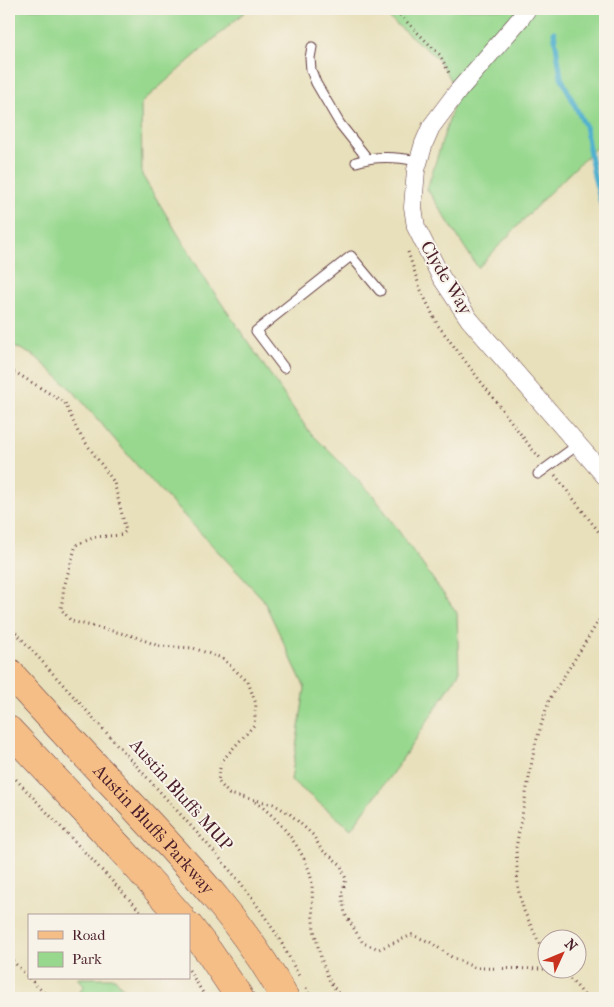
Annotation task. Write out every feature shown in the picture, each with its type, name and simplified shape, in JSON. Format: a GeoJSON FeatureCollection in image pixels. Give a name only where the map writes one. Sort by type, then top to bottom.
{"type":"FeatureCollection","features":[{"type":"Feature","properties":{"kind":"main road","name":"Austin Bluffs Parkway"},"geometry":{"type":"LineString","coordinates":[[9,672],[225,907],[261,958],[296,986]]}},
{"type":"Feature","properties":{"kind":"main road"},"geometry":{"type":"LineString","coordinates":[[9,730],[138,867],[178,914]]}},
{"type":"Feature","properties":{"kind":"main road"},"geometry":{"type":"LineString","coordinates":[[190,927],[240,998]]}},
{"type":"Feature","properties":{"kind":"street","name":"Clyde Way"},"geometry":{"type":"LineString","coordinates":[[527,9],[458,91],[431,127],[418,161],[413,207],[416,227],[441,278],[469,319],[580,444],[605,476]]}},
{"type":"Feature","properties":{"kind":"lane"},"geometry":{"type":"LineString","coordinates":[[312,48],[310,70],[316,83],[340,124],[362,150],[366,158]]}},
{"type":"Feature","properties":{"kind":"lane"},"geometry":{"type":"LineString","coordinates":[[356,162],[366,158],[400,157],[418,161]]}},
{"type":"Feature","properties":{"kind":"lane"},"geometry":{"type":"LineString","coordinates":[[284,368],[256,331],[351,256],[380,291]]}},
{"type":"Feature","properties":{"kind":"lane"},"geometry":{"type":"LineString","coordinates":[[538,474],[580,444]]}},
{"type":"Feature","properties":{"kind":"path"},"geometry":{"type":"LineString","coordinates":[[392,9],[440,55],[458,91]]}},
{"type":"Feature","properties":{"kind":"path"},"geometry":{"type":"LineString","coordinates":[[420,288],[437,324],[532,449],[548,466],[605,540]]}},
{"type":"Feature","properties":{"kind":"path"},"geometry":{"type":"LineString","coordinates":[[9,371],[18,374],[65,404],[78,432],[114,482],[120,506],[126,531],[121,535],[95,537],[76,545],[64,587],[61,609],[71,621],[133,636],[159,646],[193,648],[222,658],[248,682],[256,704],[254,726],[221,762],[218,781],[228,794],[273,804],[289,813],[313,835],[321,849],[340,864],[346,880],[342,894],[345,914],[363,943],[379,949],[412,935],[430,942],[453,958],[476,968],[536,970]]}},
{"type":"Feature","properties":{"kind":"path"},"geometry":{"type":"LineString","coordinates":[[536,936],[524,911],[518,889],[516,848],[535,745],[550,700],[605,611]]}},
{"type":"Feature","properties":{"kind":"path","name":"Austin Bluffs MUP"},"geometry":{"type":"LineString","coordinates":[[9,625],[234,875],[279,938],[296,986],[311,998]]}},
{"type":"Feature","properties":{"kind":"path"},"geometry":{"type":"LineString","coordinates":[[9,772],[143,914]]}},
{"type":"Feature","properties":{"kind":"path"},"geometry":{"type":"LineString","coordinates":[[252,800],[271,813],[306,863],[312,884],[312,912],[316,940],[329,978],[339,993],[340,998]]}},
{"type":"Feature","properties":{"kind":"path"},"geometry":{"type":"LineString","coordinates":[[9,957],[28,977]]}},
{"type":"Feature","properties":{"kind":"path"},"geometry":{"type":"LineString","coordinates":[[190,972],[206,998]]}},
{"type":"Feature","properties":{"kind":"path"},"geometry":{"type":"LineString","coordinates":[[31,980],[48,998]]}},
{"type":"Feature","properties":{"kind":"path"},"geometry":{"type":"LineString","coordinates":[[572,980],[586,998]]}},
{"type":"Feature","properties":{"kind":"green space"},"geometry":{"type":"Polygon","coordinates":[[[9,9],[248,9],[141,103],[142,175],[207,282],[308,430],[373,495],[457,613],[459,673],[399,764],[351,829],[291,780],[305,688],[263,599],[140,469],[74,392],[36,357],[9,343],[9,9]]]}},
{"type":"Feature","properties":{"kind":"green space"},"geometry":{"type":"Polygon","coordinates":[[[378,9],[605,9],[605,139],[547,195],[478,268],[427,189],[458,91],[437,58],[378,9]]]}},
{"type":"Feature","properties":{"kind":"green space"},"geometry":{"type":"Polygon","coordinates":[[[79,980],[117,980],[129,996],[136,993],[139,998],[86,998],[80,991],[84,986],[79,980]]]}},
{"type":"Feature","properties":{"kind":"waterway"},"geometry":{"type":"LineString","coordinates":[[554,32],[561,77],[585,126],[594,176],[605,218]]}}]}
